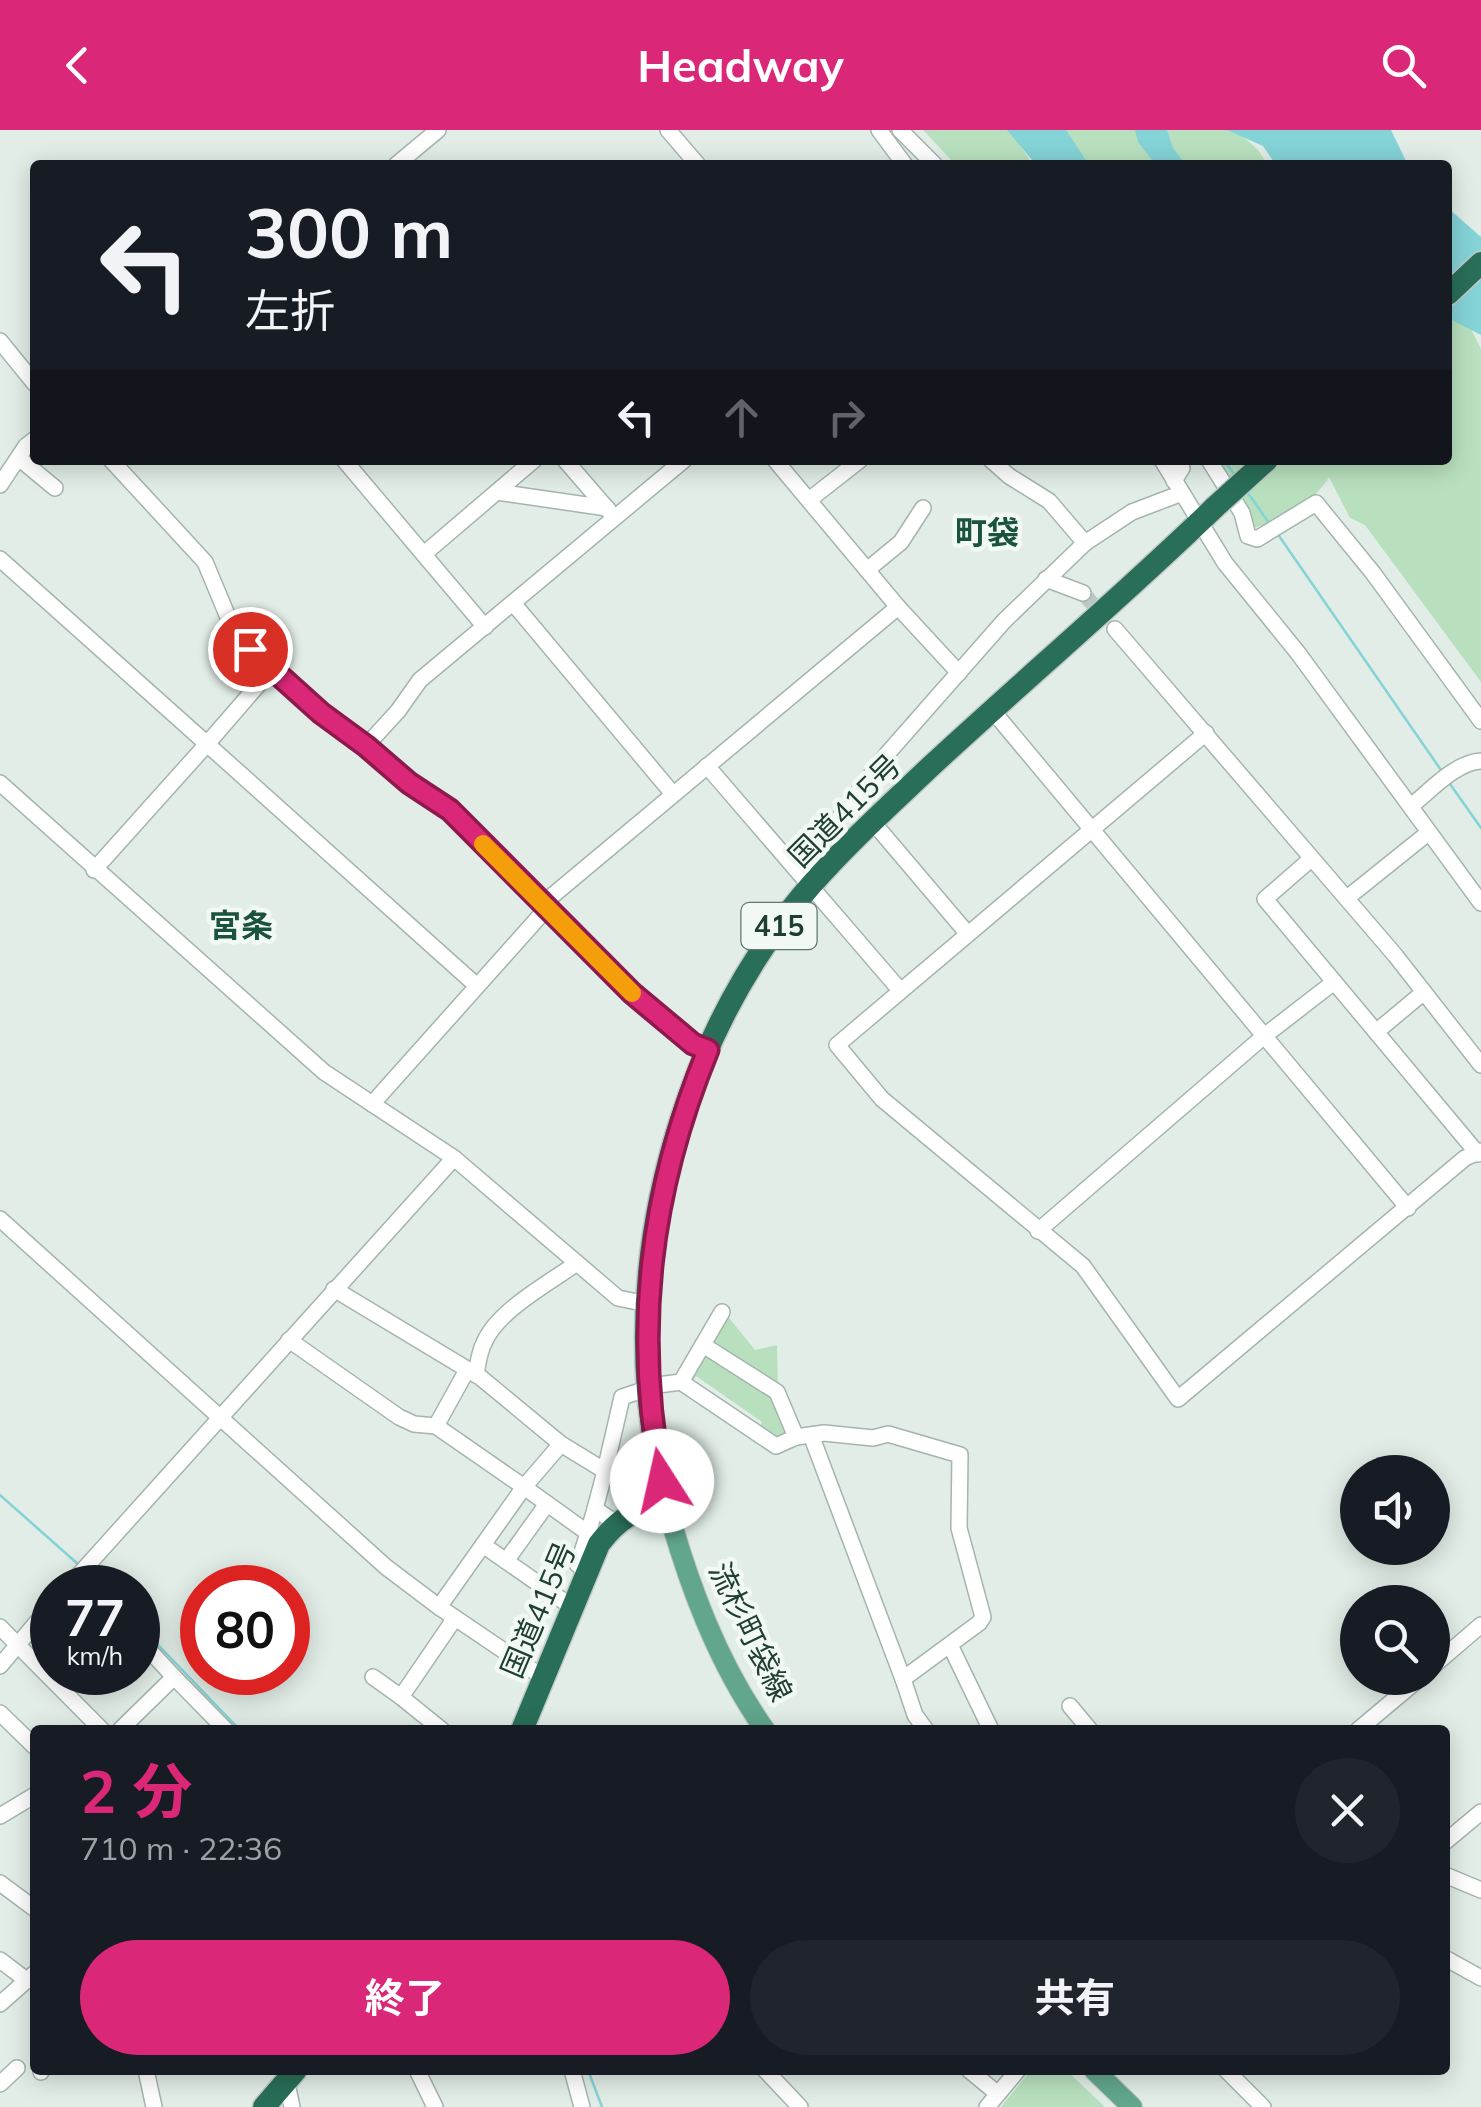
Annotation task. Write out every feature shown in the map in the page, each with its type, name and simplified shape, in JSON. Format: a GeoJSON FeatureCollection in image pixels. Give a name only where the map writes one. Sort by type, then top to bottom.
{"type":"FeatureCollection","features":[{"type":"Feature","properties":{"kind":"highway"},"geometry":{"type":"LineString","coordinates":[[1452,290],[1481,263]]}},
{"type":"Feature","properties":{"kind":"highway","name":"415"},"geometry":{"type":"LineString","coordinates":[[1207,515],[1261,465]]}},
{"type":"Feature","properties":{"kind":"highway","name":"国道415号"},"geometry":{"type":"LineString","coordinates":[[524,1725],[599,1544],[616,1523],[635,1512],[666,1503],[648,1389],[647,1304],[662,1193],[681,1120],[708,1050],[745,979],[811,884],[872,822],[1207,515]]}},
{"type":"Feature","properties":{"kind":"highway"},"geometry":{"type":"LineString","coordinates":[[264,2107],[288,2075]]}},
{"type":"Feature","properties":{"kind":"main road","name":"流杉町袋線"},"geometry":{"type":"LineString","coordinates":[[666,1503],[708,1629],[733,1680],[762,1725]]}},
{"type":"Feature","properties":{"kind":"main road"},"geometry":{"type":"LineString","coordinates":[[1099,2075],[1132,2107]]}},
{"type":"Feature","properties":{"kind":"street"},"geometry":{"type":"LineString","coordinates":[[402,160],[438,130]]}},
{"type":"Feature","properties":{"kind":"street"},"geometry":{"type":"LineString","coordinates":[[668,130],[694,160]]}},
{"type":"Feature","properties":{"kind":"street"},"geometry":{"type":"LineString","coordinates":[[879,130],[902,160]]}},
{"type":"Feature","properties":{"kind":"street"},"geometry":{"type":"LineString","coordinates":[[900,130],[929,160]]}},
{"type":"Feature","properties":{"kind":"street"},"geometry":{"type":"LineString","coordinates":[[0,341],[30,378]]}},
{"type":"Feature","properties":{"kind":"street"},"geometry":{"type":"LineString","coordinates":[[0,485],[30,443]]}},
{"type":"Feature","properties":{"kind":"street"},"geometry":{"type":"LineString","coordinates":[[20,460],[55,488]]}},
{"type":"Feature","properties":{"kind":"street"},"geometry":{"type":"LineString","coordinates":[[117,465],[205,562],[233,629],[270,670],[409,783],[450,810],[632,993],[693,1044],[708,1050]]}},
{"type":"Feature","properties":{"kind":"street"},"geometry":{"type":"LineString","coordinates":[[348,465],[486,627]]}},
{"type":"Feature","properties":{"kind":"street"},"geometry":{"type":"LineString","coordinates":[[424,554],[528,465]]}},
{"type":"Feature","properties":{"kind":"street"},"geometry":{"type":"LineString","coordinates":[[569,465],[612,513]]}},
{"type":"Feature","properties":{"kind":"street"},"geometry":{"type":"LineString","coordinates":[[366,746],[398,712],[420,680],[486,627],[612,513],[677,465]]}},
{"type":"Feature","properties":{"kind":"street"},"geometry":{"type":"LineString","coordinates":[[779,465],[959,674]]}},
{"type":"Feature","properties":{"kind":"street"},"geometry":{"type":"LineString","coordinates":[[809,500],[854,465]]}},
{"type":"Feature","properties":{"kind":"street"},"geometry":{"type":"LineString","coordinates":[[997,465],[1049,501],[1084,543]]}},
{"type":"Feature","properties":{"kind":"street"},"geometry":{"type":"LineString","coordinates":[[1165,465],[1178,487],[1207,515],[1225,563],[1298,653],[1481,903]]}},
{"type":"Feature","properties":{"kind":"street"},"geometry":{"type":"LineString","coordinates":[[811,884],[818,846],[888,754],[1004,621],[1084,543],[1178,487],[1181,465]]}},
{"type":"Feature","properties":{"kind":"street"},"geometry":{"type":"LineString","coordinates":[[1211,465],[1242,513],[1248,536],[1266,536],[1316,503],[1374,574],[1481,721]]}},
{"type":"Feature","properties":{"kind":"street"},"geometry":{"type":"LineString","coordinates":[[497,492],[612,513]]}},
{"type":"Feature","properties":{"kind":"street"},"geometry":{"type":"LineString","coordinates":[[868,570],[900,542],[923,508]]}},
{"type":"Feature","properties":{"kind":"street"},"geometry":{"type":"LineString","coordinates":[[0,559],[476,986]]}},
{"type":"Feature","properties":{"kind":"street"},"geometry":{"type":"LineString","coordinates":[[1046,579],[1082,592]]}},
{"type":"Feature","properties":{"kind":"street"},"geometry":{"type":"LineString","coordinates":[[513,603],[673,794]]}},
{"type":"Feature","properties":{"kind":"street"},"geometry":{"type":"LineString","coordinates":[[372,1104],[547,908],[552,896],[898,607]]}},
{"type":"Feature","properties":{"kind":"street"},"geometry":{"type":"LineString","coordinates":[[1115,629],[1310,859],[1348,898],[1481,1065]]}},
{"type":"Feature","properties":{"kind":"street"},"geometry":{"type":"LineString","coordinates":[[94,870],[270,670]]}},
{"type":"Feature","properties":{"kind":"street"},"geometry":{"type":"LineString","coordinates":[[992,710],[1408,1208]]}},
{"type":"Feature","properties":{"kind":"street"},"geometry":{"type":"LineString","coordinates":[[1206,733],[837,1045],[882,1099],[1093,1278],[1178,1399],[1465,1158],[1479,1153],[1265,899],[1310,859]]}},
{"type":"Feature","properties":{"kind":"street"},"geometry":{"type":"LineString","coordinates":[[1411,806],[1474,760],[1481,761]]}},
{"type":"Feature","properties":{"kind":"street"},"geometry":{"type":"LineString","coordinates":[[707,766],[900,989]]}},
{"type":"Feature","properties":{"kind":"street"},"geometry":{"type":"LineString","coordinates":[[2,789],[324,1072],[454,1158],[618,1298],[647,1304]]}},
{"type":"Feature","properties":{"kind":"street"},"geometry":{"type":"LineString","coordinates":[[872,822],[967,933]]}},
{"type":"Feature","properties":{"kind":"street"},"geometry":{"type":"LineString","coordinates":[[1348,898],[1428,833]]}},
{"type":"Feature","properties":{"kind":"street"},"geometry":{"type":"LineString","coordinates":[[1038,1230],[1263,1037],[1334,982]]}},
{"type":"Feature","properties":{"kind":"street"},"geometry":{"type":"LineString","coordinates":[[1376,1032],[1424,992]]}},
{"type":"Feature","properties":{"kind":"street"},"geometry":{"type":"LineString","coordinates":[[87,1565],[454,1158]]}},
{"type":"Feature","properties":{"kind":"street"},"geometry":{"type":"LineString","coordinates":[[0,1219],[386,1567],[544,1678]]}},
{"type":"Feature","properties":{"kind":"street"},"geometry":{"type":"LineString","coordinates":[[436,1426],[471,1372],[492,1330],[518,1304],[577,1263]]}},
{"type":"Feature","properties":{"kind":"street"},"geometry":{"type":"LineString","coordinates":[[334,1288],[471,1372],[561,1444],[606,1471]]}},
{"type":"Feature","properties":{"kind":"street"},"geometry":{"type":"LineString","coordinates":[[681,1382],[722,1312]]}},
{"type":"Feature","properties":{"kind":"street"},"geometry":{"type":"LineString","coordinates":[[290,1340],[399,1416],[414,1424],[436,1426],[588,1533]]}},
{"type":"Feature","properties":{"kind":"street"},"geometry":{"type":"LineString","coordinates":[[703,1345],[777,1392],[803,1436],[922,1725]]}},
{"type":"Feature","properties":{"kind":"street"},"geometry":{"type":"LineString","coordinates":[[587,1570],[578,1566],[606,1471],[622,1397],[681,1382],[776,1446],[803,1436],[873,1438],[888,1434],[960,1455],[959,1528],[983,1617],[903,1679]]}},
{"type":"Feature","properties":{"kind":"street"},"geometry":{"type":"LineString","coordinates":[[439,1607],[524,1487],[561,1444]]}},
{"type":"Feature","properties":{"kind":"street"},"geometry":{"type":"LineString","coordinates":[[506,1561],[547,1504]]}},
{"type":"Feature","properties":{"kind":"street"},"geometry":{"type":"LineString","coordinates":[[595,1509],[616,1523]]}},
{"type":"Feature","properties":{"kind":"street"},"geometry":{"type":"LineString","coordinates":[[483,1545],[572,1607]]}},
{"type":"Feature","properties":{"kind":"street"},"geometry":{"type":"LineString","coordinates":[[401,1697],[455,1618]]}},
{"type":"Feature","properties":{"kind":"street"},"geometry":{"type":"LineString","coordinates":[[1450,1652],[1481,1626]]}},
{"type":"Feature","properties":{"kind":"street"},"geometry":{"type":"LineString","coordinates":[[0,1627],[97,1725]]}},
{"type":"Feature","properties":{"kind":"street"},"geometry":{"type":"LineString","coordinates":[[0,1666],[30,1629]]}},
{"type":"Feature","properties":{"kind":"street"},"geometry":{"type":"LineString","coordinates":[[950,1646],[989,1725]]}},
{"type":"Feature","properties":{"kind":"street"},"geometry":{"type":"LineString","coordinates":[[160,1662],[221,1725]]}},
{"type":"Feature","properties":{"kind":"street"},"geometry":{"type":"LineString","coordinates":[[125,1725],[174,1677]]}},
{"type":"Feature","properties":{"kind":"street"},"geometry":{"type":"LineString","coordinates":[[372,1677],[436,1725]]}},
{"type":"Feature","properties":{"kind":"street"},"geometry":{"type":"LineString","coordinates":[[1364,1725],[1400,1695]]}},
{"type":"Feature","properties":{"kind":"street"},"geometry":{"type":"LineString","coordinates":[[1070,1706],[1086,1725]]}},
{"type":"Feature","properties":{"kind":"street"},"geometry":{"type":"LineString","coordinates":[[0,1713],[30,1742]]}},
{"type":"Feature","properties":{"kind":"street"},"geometry":{"type":"LineString","coordinates":[[0,1816],[30,1799]]}},
{"type":"Feature","properties":{"kind":"street"},"geometry":{"type":"LineString","coordinates":[[1450,1838],[1481,1812]]}},
{"type":"Feature","properties":{"kind":"street"},"geometry":{"type":"LineString","coordinates":[[1450,1877],[1481,1890]]}},
{"type":"Feature","properties":{"kind":"street"},"geometry":{"type":"LineString","coordinates":[[0,1883],[30,1905]]}},
{"type":"Feature","properties":{"kind":"street"},"geometry":{"type":"LineString","coordinates":[[0,1960],[30,1977]]}},
{"type":"Feature","properties":{"kind":"street"},"geometry":{"type":"LineString","coordinates":[[1450,1961],[1481,1978]]}},
{"type":"Feature","properties":{"kind":"street"},"geometry":{"type":"LineString","coordinates":[[0,2004],[30,1980]]}},
{"type":"Feature","properties":{"kind":"street"},"geometry":{"type":"LineString","coordinates":[[0,2084],[16,2068]]}},
{"type":"Feature","properties":{"kind":"street"},"geometry":{"type":"LineString","coordinates":[[147,2075],[154,2107]]}},
{"type":"Feature","properties":{"kind":"street"},"geometry":{"type":"LineString","coordinates":[[289,2075],[292,2107]]}},
{"type":"Feature","properties":{"kind":"street"},"geometry":{"type":"LineString","coordinates":[[420,2075],[436,2107]]}},
{"type":"Feature","properties":{"kind":"street"},"geometry":{"type":"LineString","coordinates":[[573,2075],[582,2107]]}},
{"type":"Feature","properties":{"kind":"street"},"geometry":{"type":"LineString","coordinates":[[771,2075],[800,2107]]}},
{"type":"Feature","properties":{"kind":"street"},"geometry":{"type":"LineString","coordinates":[[972,2075],[992,2101],[1014,2075]]}},
{"type":"Feature","properties":{"kind":"street"},"geometry":{"type":"LineString","coordinates":[[1231,2075],[1263,2107]]}},
{"type":"Feature","properties":{"kind":"green space"},"geometry":{"type":"Polygon","coordinates":[[[923,130],[1010,130],[1030,160],[951,160],[923,130]]]}},
{"type":"Feature","properties":{"kind":"green space"},"geometry":{"type":"Polygon","coordinates":[[[1065,130],[1236,130],[1265,160],[1080,160],[1065,130]]]}},
{"type":"Feature","properties":{"kind":"green space"},"geometry":{"type":"Polygon","coordinates":[[[1452,314],[1467,321],[1481,349],[1481,682],[1365,525],[1350,518],[1329,477],[1296,510],[1250,529],[1217,465],[1452,465],[1452,314]]]}},
{"type":"Feature","properties":{"kind":"green space"},"geometry":{"type":"Polygon","coordinates":[[[725,1313],[755,1350],[777,1345],[778,1388],[789,1435],[775,1442],[758,1430],[762,1422],[696,1376],[691,1383],[685,1378],[725,1313]]]}},
{"type":"Feature","properties":{"kind":"green space"},"geometry":{"type":"Polygon","coordinates":[[[1027,2075],[1071,2075],[1105,2107],[1001,2107],[1027,2075]]]}},
{"type":"Feature","properties":{"kind":"water"},"geometry":{"type":"Polygon","coordinates":[[[1007,130],[1066,130],[1086,160],[1032,160],[1007,130]]]}},
{"type":"Feature","properties":{"kind":"water"},"geometry":{"type":"Polygon","coordinates":[[[1135,130],[1167,130],[1182,160],[1152,160],[1138,142],[1135,130]]]}},
{"type":"Feature","properties":{"kind":"water"},"geometry":{"type":"Polygon","coordinates":[[[1227,130],[1391,130],[1406,160],[1273,160],[1263,146],[1227,130]]]}},
{"type":"Feature","properties":{"kind":"water"},"geometry":{"type":"Polygon","coordinates":[[[1452,212],[1481,237],[1481,335],[1452,320],[1452,212]]]}},
{"type":"Feature","properties":{"kind":"waterway"},"geometry":{"type":"LineString","coordinates":[[1228,465],[1234,474]]}},
{"type":"Feature","properties":{"kind":"waterway"},"geometry":{"type":"LineString","coordinates":[[1248,493],[1269,523]]}},
{"type":"Feature","properties":{"kind":"waterway"},"geometry":{"type":"LineString","coordinates":[[1277,533],[1443,773]]}},
{"type":"Feature","properties":{"kind":"waterway"},"geometry":{"type":"LineString","coordinates":[[1450,784],[1481,828]]}},
{"type":"Feature","properties":{"kind":"waterway"},"geometry":{"type":"LineString","coordinates":[[0,1495],[79,1565]]}},
{"type":"Feature","properties":{"kind":"waterway"},"geometry":{"type":"LineString","coordinates":[[160,1647],[235,1725]]}},
{"type":"Feature","properties":{"kind":"waterway"},"geometry":{"type":"LineString","coordinates":[[590,2075],[602,2107]]}},
{"type":"Feature","properties":{"kind":"tunnel"},"geometry":{"type":"LineString","coordinates":[[1083,593],[1115,629]]}},
{"type":"Feature","properties":{"kind":"slow traffic"},"geometry":{"type":"LineString","coordinates":[[483,844],[632,993]]}},
{"type":"Feature","properties":{"kind":"district","name":"町袋"},"geometry":{"type":"Point","coordinates":[987,533]}},
{"type":"Feature","properties":{"kind":"district","name":"宮条"},"geometry":{"type":"Point","coordinates":[241,926]}},
{"type":"Feature","properties":{"kind":"route"},"geometry":{"type":"LineString","coordinates":[[250,649],[321,713],[409,783],[450,810],[632,993],[693,1044],[708,1050],[681,1120],[662,1193],[652,1256],[647,1304],[648,1389],[662,1481]]}}]}
